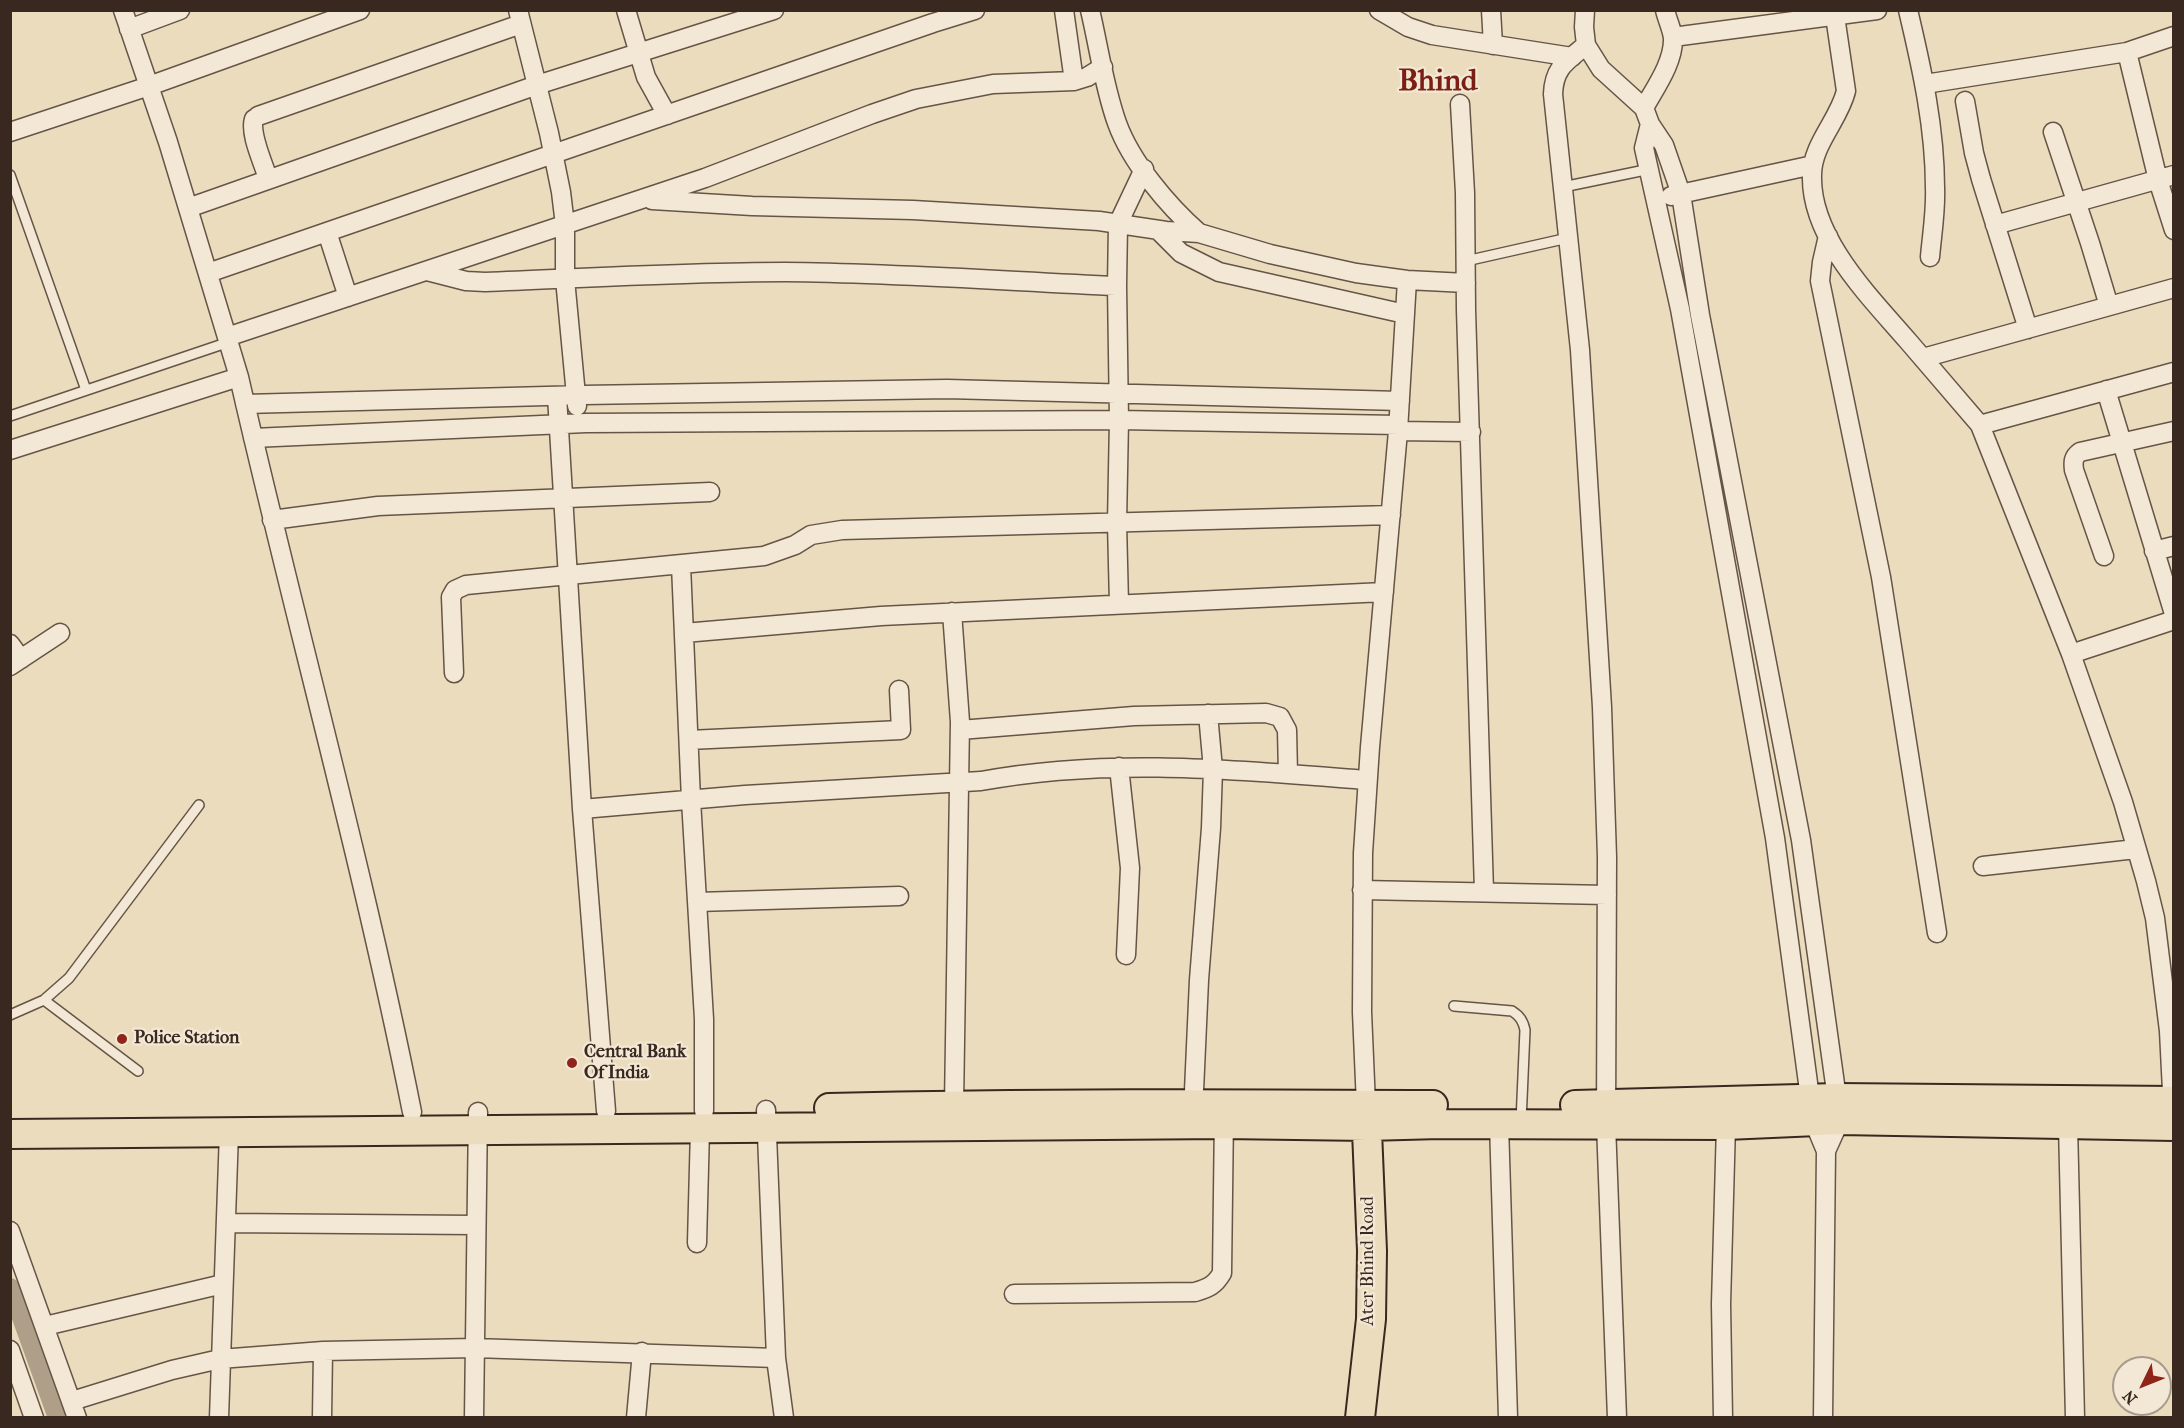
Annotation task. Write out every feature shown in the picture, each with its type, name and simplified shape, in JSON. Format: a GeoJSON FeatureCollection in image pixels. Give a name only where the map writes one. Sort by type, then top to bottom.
{"type":"FeatureCollection","features":[{"type":"Feature","properties":{"kind":"highway"},"geometry":{"type":"LineString","coordinates":[[766,1119],[954,1105],[1193,1113]]}},
{"type":"Feature","properties":{"kind":"highway"},"geometry":{"type":"LineString","coordinates":[[10,1116],[412,1112],[477,1121],[1193,1113],[1513,1118],[1825,1110],[2173,1113]]}},
{"type":"Feature","properties":{"kind":"highway"},"geometry":{"type":"LineString","coordinates":[[1606,1114],[1726,1125],[1825,1110],[2068,1125],[2173,1113]]}},
{"type":"Feature","properties":{"kind":"highway"},"geometry":{"type":"LineString","coordinates":[[10,1134],[229,1132],[477,1121],[606,1111],[702,1120]]}},
{"type":"Feature","properties":{"kind":"highway","name":"Ater Bhind Road"},"geometry":{"type":"LineString","coordinates":[[1360,1418],[1371,1319],[1372,1251],[1366,1115]]}},
{"type":"Feature","properties":{"kind":"street"},"geometry":{"type":"LineString","coordinates":[[123,10],[188,208],[239,376],[272,520],[362,880],[412,1112]]}},
{"type":"Feature","properties":{"kind":"street"},"geometry":{"type":"LineString","coordinates":[[129,30],[180,10]]}},
{"type":"Feature","properties":{"kind":"street"},"geometry":{"type":"LineString","coordinates":[[10,132],[149,86],[360,10]]}},
{"type":"Feature","properties":{"kind":"street"},"geometry":{"type":"LineString","coordinates":[[626,10],[646,77],[667,115]]}},
{"type":"Feature","properties":{"kind":"street"},"geometry":{"type":"LineString","coordinates":[[188,208],[537,85],[774,10]]}},
{"type":"Feature","properties":{"kind":"street"},"geometry":{"type":"LineString","coordinates":[[208,273],[975,10]]}},
{"type":"Feature","properties":{"kind":"street"},"geometry":{"type":"LineString","coordinates":[[1064,10],[1090,74],[1118,125],[1144,169],[1192,233]]}},
{"type":"Feature","properties":{"kind":"street"},"geometry":{"type":"LineString","coordinates":[[1090,10],[1090,74]]}},
{"type":"Feature","properties":{"kind":"street"},"geometry":{"type":"LineString","coordinates":[[1378,10],[1408,27],[1432,35],[1493,45],[1579,51],[1647,116],[1664,145],[1681,194],[1700,315],[1801,840],[1825,1110],[1823,1418]]}},
{"type":"Feature","properties":{"kind":"street"},"geometry":{"type":"LineString","coordinates":[[1491,10],[1493,45]]}},
{"type":"Feature","properties":{"kind":"street"},"geometry":{"type":"LineString","coordinates":[[1585,10],[1579,51],[1558,71],[1553,82],[1553,94],[1577,318],[1602,707],[1607,895],[1606,1114],[1617,1418]]}},
{"type":"Feature","properties":{"kind":"street"},"geometry":{"type":"LineString","coordinates":[[1665,10],[1673,37],[1671,51],[1647,116],[1644,148],[1680,309],[1825,1110],[1826,1151]]}},
{"type":"Feature","properties":{"kind":"street"},"geometry":{"type":"LineString","coordinates":[[1673,37],[1877,10]]}},
{"type":"Feature","properties":{"kind":"street"},"geometry":{"type":"LineString","coordinates":[[1908,10],[1925,84],[1935,187],[1930,257]]}},
{"type":"Feature","properties":{"kind":"street"},"geometry":{"type":"LineString","coordinates":[[1835,16],[1846,91],[1844,102],[1816,154],[1812,176],[1814,197],[1828,236],[1849,271],[1980,425],[2071,654],[2123,802],[2155,918],[2171,1031],[2173,1113]]}},
{"type":"Feature","properties":{"kind":"street"},"geometry":{"type":"LineString","coordinates":[[268,179],[254,135],[256,118],[520,17],[554,154],[565,225],[566,279],[578,423]]}},
{"type":"Feature","properties":{"kind":"street"},"geometry":{"type":"LineString","coordinates":[[1925,84],[2127,52],[2174,36]]}},
{"type":"Feature","properties":{"kind":"street"},"geometry":{"type":"LineString","coordinates":[[2127,52],[2166,178],[2174,230]]}},
{"type":"Feature","properties":{"kind":"street"},"geometry":{"type":"LineString","coordinates":[[228,340],[348,297],[705,178],[916,99],[993,84],[1090,74]]}},
{"type":"Feature","properties":{"kind":"street"},"geometry":{"type":"LineString","coordinates":[[1965,101],[1974,153],[2028,329]]}},
{"type":"Feature","properties":{"kind":"street"},"geometry":{"type":"LineString","coordinates":[[1460,104],[1466,193],[1466,296],[1484,891]]}},
{"type":"Feature","properties":{"kind":"street"},"geometry":{"type":"LineString","coordinates":[[2053,132],[2109,306]]}},
{"type":"Feature","properties":{"kind":"street"},"geometry":{"type":"LineString","coordinates":[[1657,199],[1813,165]]}},
{"type":"Feature","properties":{"kind":"street"},"geometry":{"type":"LineString","coordinates":[[1119,604],[1118,224],[1144,169]]}},
{"type":"Feature","properties":{"kind":"street"},"geometry":{"type":"LineString","coordinates":[[1995,225],[2166,178]]}},
{"type":"Feature","properties":{"kind":"street"},"geometry":{"type":"LineString","coordinates":[[641,199],[752,206],[913,210],[1060,218],[1192,233],[1270,254],[1317,278],[1356,273],[1406,297]]}},
{"type":"Feature","properties":{"kind":"street"},"geometry":{"type":"LineString","coordinates":[[1162,230],[1181,254],[1219,272],[1317,278],[1406,297],[1466,296]]}},
{"type":"Feature","properties":{"kind":"street"},"geometry":{"type":"LineString","coordinates":[[327,232],[348,297]]}},
{"type":"Feature","properties":{"kind":"street"},"geometry":{"type":"LineString","coordinates":[[1828,236],[1820,281],[1881,577],[1937,933]]}},
{"type":"Feature","properties":{"kind":"street"},"geometry":{"type":"LineString","coordinates":[[427,271],[466,281],[485,282],[787,272],[1117,286]]}},
{"type":"Feature","properties":{"kind":"street"},"geometry":{"type":"LineString","coordinates":[[1923,358],[2174,288]]}},
{"type":"Feature","properties":{"kind":"street"},"geometry":{"type":"LineString","coordinates":[[1366,1115],[1362,1012],[1362,890],[1368,780],[1398,428],[1406,297]]}},
{"type":"Feature","properties":{"kind":"street"},"geometry":{"type":"LineString","coordinates":[[1980,425],[2174,372]]}},
{"type":"Feature","properties":{"kind":"street"},"geometry":{"type":"LineString","coordinates":[[10,450],[239,376]]}},
{"type":"Feature","properties":{"kind":"street"},"geometry":{"type":"LineString","coordinates":[[245,404],[947,389],[1400,401]]}},
{"type":"Feature","properties":{"kind":"street"},"geometry":{"type":"LineString","coordinates":[[2106,390],[2174,614]]}},
{"type":"Feature","properties":{"kind":"street"},"geometry":{"type":"LineString","coordinates":[[557,396],[582,809],[606,1111]]}},
{"type":"Feature","properties":{"kind":"street"},"geometry":{"type":"LineString","coordinates":[[253,438],[560,423],[1119,420],[1470,432]]}},
{"type":"Feature","properties":{"kind":"street"},"geometry":{"type":"LineString","coordinates":[[2104,556],[2074,470],[2075,456],[2080,452],[2174,431]]}},
{"type":"Feature","properties":{"kind":"street"},"geometry":{"type":"LineString","coordinates":[[272,520],[378,506],[710,492]]}},
{"type":"Feature","properties":{"kind":"street"},"geometry":{"type":"LineString","coordinates":[[454,673],[450,597],[455,590],[466,585],[568,577],[764,556],[795,545],[811,535],[826,531],[1391,515]]}},
{"type":"Feature","properties":{"kind":"street"},"geometry":{"type":"LineString","coordinates":[[2154,551],[2174,546]]}},
{"type":"Feature","properties":{"kind":"street"},"geometry":{"type":"LineString","coordinates":[[681,565],[691,800],[704,1019],[697,1243]]}},
{"type":"Feature","properties":{"kind":"street"},"geometry":{"type":"LineString","coordinates":[[684,633],[952,612],[1384,592]]}},
{"type":"Feature","properties":{"kind":"street"},"geometry":{"type":"LineString","coordinates":[[952,612],[960,730],[954,1105]]}},
{"type":"Feature","properties":{"kind":"street"},"geometry":{"type":"LineString","coordinates":[[2071,654],[2174,620]]}},
{"type":"Feature","properties":{"kind":"street"},"geometry":{"type":"LineString","coordinates":[[14,657],[60,633]]}},
{"type":"Feature","properties":{"kind":"street"},"geometry":{"type":"LineString","coordinates":[[688,740],[901,730],[899,690]]}},
{"type":"Feature","properties":{"kind":"street"},"geometry":{"type":"LineString","coordinates":[[960,730],[1134,716],[1266,712],[1280,717],[1287,730],[1288,774]]}},
{"type":"Feature","properties":{"kind":"street"},"geometry":{"type":"LineString","coordinates":[[1193,1113],[1199,980],[1211,828],[1213,769],[1208,714]]}},
{"type":"Feature","properties":{"kind":"street"},"geometry":{"type":"LineString","coordinates":[[582,809],[981,781],[1019,774],[1119,767],[1213,769],[1368,780]]}},
{"type":"Feature","properties":{"kind":"street"},"geometry":{"type":"LineString","coordinates":[[1119,767],[1130,868],[1126,955]]}},
{"type":"Feature","properties":{"kind":"street"},"geometry":{"type":"LineString","coordinates":[[1983,866],[2136,849]]}},
{"type":"Feature","properties":{"kind":"street"},"geometry":{"type":"LineString","coordinates":[[1362,890],[1607,895]]}},
{"type":"Feature","properties":{"kind":"street"},"geometry":{"type":"LineString","coordinates":[[697,902],[899,896]]}},
{"type":"Feature","properties":{"kind":"street"},"geometry":{"type":"LineString","coordinates":[[1014,1294],[1195,1292],[1209,1288],[1215,1283],[1222,1273],[1224,1113]]}},
{"type":"Feature","properties":{"kind":"street"},"geometry":{"type":"LineString","coordinates":[[1508,1418],[1513,1118]]}},
{"type":"Feature","properties":{"kind":"street"},"geometry":{"type":"LineString","coordinates":[[766,1119],[776,1358],[784,1418]]}},
{"type":"Feature","properties":{"kind":"street"},"geometry":{"type":"LineString","coordinates":[[474,1418],[477,1121]]}},
{"type":"Feature","properties":{"kind":"street"},"geometry":{"type":"LineString","coordinates":[[1723,1418],[1721,1304],[1726,1125]]}},
{"type":"Feature","properties":{"kind":"street"},"geometry":{"type":"LineString","coordinates":[[2068,1125],[2075,1418]]}},
{"type":"Feature","properties":{"kind":"street"},"geometry":{"type":"LineString","coordinates":[[219,1418],[229,1132]]}},
{"type":"Feature","properties":{"kind":"street"},"geometry":{"type":"LineString","coordinates":[[226,1223],[476,1225]]}},
{"type":"Feature","properties":{"kind":"street"},"geometry":{"type":"LineString","coordinates":[[10,1231],[74,1409],[172,1370],[220,1359],[323,1351],[474,1348],[776,1358]]}},
{"type":"Feature","properties":{"kind":"street"},"geometry":{"type":"LineString","coordinates":[[45,1326],[223,1284]]}},
{"type":"Feature","properties":{"kind":"street"},"geometry":{"type":"LineString","coordinates":[[10,1350],[34,1418]]}},
{"type":"Feature","properties":{"kind":"street"},"geometry":{"type":"LineString","coordinates":[[322,1418],[323,1351]]}},
{"type":"Feature","properties":{"kind":"street"},"geometry":{"type":"LineString","coordinates":[[636,1418],[642,1352]]}},
{"type":"Feature","properties":{"kind":"lane"},"geometry":{"type":"LineString","coordinates":[[1563,188],[1650,169]]}},
{"type":"Feature","properties":{"kind":"lane"},"geometry":{"type":"LineString","coordinates":[[10,175],[86,390]]}},
{"type":"Feature","properties":{"kind":"lane"},"geometry":{"type":"LineString","coordinates":[[1466,261],[1568,238]]}},
{"type":"Feature","properties":{"kind":"lane"},"geometry":{"type":"LineString","coordinates":[[10,416],[228,340]]}},
{"type":"Feature","properties":{"kind":"lane"},"geometry":{"type":"LineString","coordinates":[[10,1015],[44,1000],[69,978],[200,805]]}},
{"type":"Feature","properties":{"kind":"lane"},"geometry":{"type":"LineString","coordinates":[[44,1000],[138,1071]]}},
{"type":"Feature","properties":{"kind":"lane"},"geometry":{"type":"LineString","coordinates":[[1454,1006],[1512,1011],[1518,1015],[1525,1030],[1513,1118]]}},
{"type":"Feature","properties":{"kind":"waterway"},"geometry":{"type":"LineString","coordinates":[[10,1287],[57,1418]]}},
{"type":"Feature","properties":{"kind":"place","name":"Police Station"},"geometry":{"type":"Point","coordinates":[122,1039]}},
{"type":"Feature","properties":{"kind":"place","name":"Central Bank Of India"},"geometry":{"type":"Point","coordinates":[572,1063]}},
{"type":"Feature","properties":{"kind":"district","name":"Bhind"},"geometry":{"type":"Point","coordinates":[1438,83]}}]}
